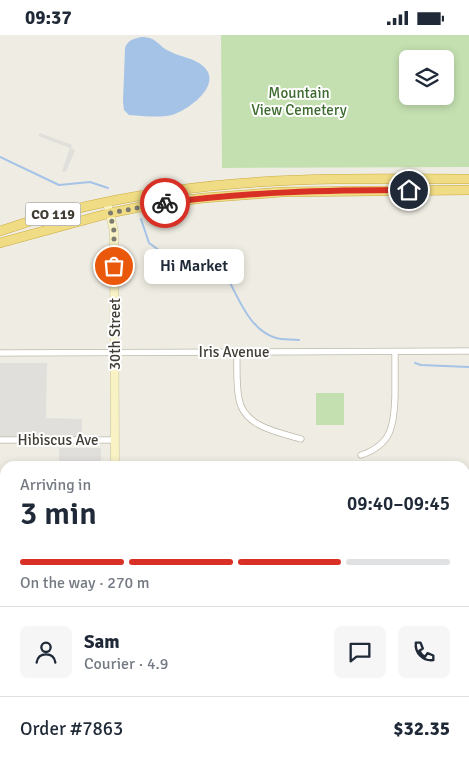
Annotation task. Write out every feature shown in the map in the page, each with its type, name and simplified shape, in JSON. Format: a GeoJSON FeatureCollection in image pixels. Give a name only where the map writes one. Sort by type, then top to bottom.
{"type":"FeatureCollection","features":[{"type":"Feature","properties":{"kind":"highway","name":"CO 119"},"geometry":{"type":"LineString","coordinates":[[0,231],[55,213],[212,186],[281,181],[469,179]]}},
{"type":"Feature","properties":{"kind":"highway"},"geometry":{"type":"LineString","coordinates":[[281,181],[282,192]]}},
{"type":"Feature","properties":{"kind":"highway","name":"CO 119"},"geometry":{"type":"LineString","coordinates":[[0,243],[110,213],[202,198],[282,192],[469,190]]}},
{"type":"Feature","properties":{"kind":"main road","name":"30th Street"},"geometry":{"type":"LineString","coordinates":[[107,203],[114,231],[115,461]]}},
{"type":"Feature","properties":{"kind":"street","name":"Iris Avenue"},"geometry":{"type":"LineString","coordinates":[[0,353],[469,351]]}},
{"type":"Feature","properties":{"kind":"street"},"geometry":{"type":"LineString","coordinates":[[237,352],[238,397],[247,415],[263,427],[301,439]]}},
{"type":"Feature","properties":{"kind":"street"},"geometry":{"type":"LineString","coordinates":[[361,455],[379,447],[393,426],[395,415],[396,352]]}},
{"type":"Feature","properties":{"kind":"street","name":"Hibiscus Ave"},"geometry":{"type":"LineString","coordinates":[[0,440],[115,440]]}},
{"type":"Feature","properties":{"kind":"green space","name":"Mountain View Cemetery"},"geometry":{"type":"Polygon","coordinates":[[[221,35],[469,35],[469,167],[222,168],[221,35]]]}},
{"type":"Feature","properties":{"kind":"green space"},"geometry":{"type":"Polygon","coordinates":[[[316,393],[344,393],[344,425],[316,425],[316,393]]]}},
{"type":"Feature","properties":{"kind":"shaded area"},"geometry":{"type":"Polygon","coordinates":[[[40,133],[72,145],[71,148],[75,150],[66,172],[62,171],[70,148],[38,136],[40,133]]]}},
{"type":"Feature","properties":{"kind":"shaded area"},"geometry":{"type":"Polygon","coordinates":[[[0,363],[47,363],[46,418],[82,419],[82,437],[0,437],[0,363]]]}},
{"type":"Feature","properties":{"kind":"shaded area"},"geometry":{"type":"Polygon","coordinates":[[[59,448],[101,448],[101,461],[59,461],[59,448]]]}},
{"type":"Feature","properties":{"kind":"water"},"geometry":{"type":"Polygon","coordinates":[[[141,37],[154,40],[166,50],[196,61],[208,73],[209,81],[207,88],[187,108],[172,115],[151,117],[129,115],[124,110],[125,48],[131,40],[141,37]]]}},
{"type":"Feature","properties":{"kind":"waterway"},"geometry":{"type":"LineString","coordinates":[[0,157],[59,185],[90,182],[108,188]]}},
{"type":"Feature","properties":{"kind":"waterway"},"geometry":{"type":"LineString","coordinates":[[141,219],[149,243],[170,258],[228,279],[247,314],[259,329],[276,338],[299,340]]}},
{"type":"Feature","properties":{"kind":"waterway"},"geometry":{"type":"LineString","coordinates":[[415,363],[421,365],[469,367]]}},
{"type":"Feature","properties":{"kind":"way so far"},"geometry":{"type":"LineString","coordinates":[[114,266],[114,231],[110,213],[165,203]]}},
{"type":"Feature","properties":{"kind":"place","name":"Hi Market"},"geometry":{"type":"Point","coordinates":[114,266]}},
{"type":"Feature","properties":{"kind":"route"},"geometry":{"type":"LineString","coordinates":[[165,203],[256,193],[409,190]]}}]}
